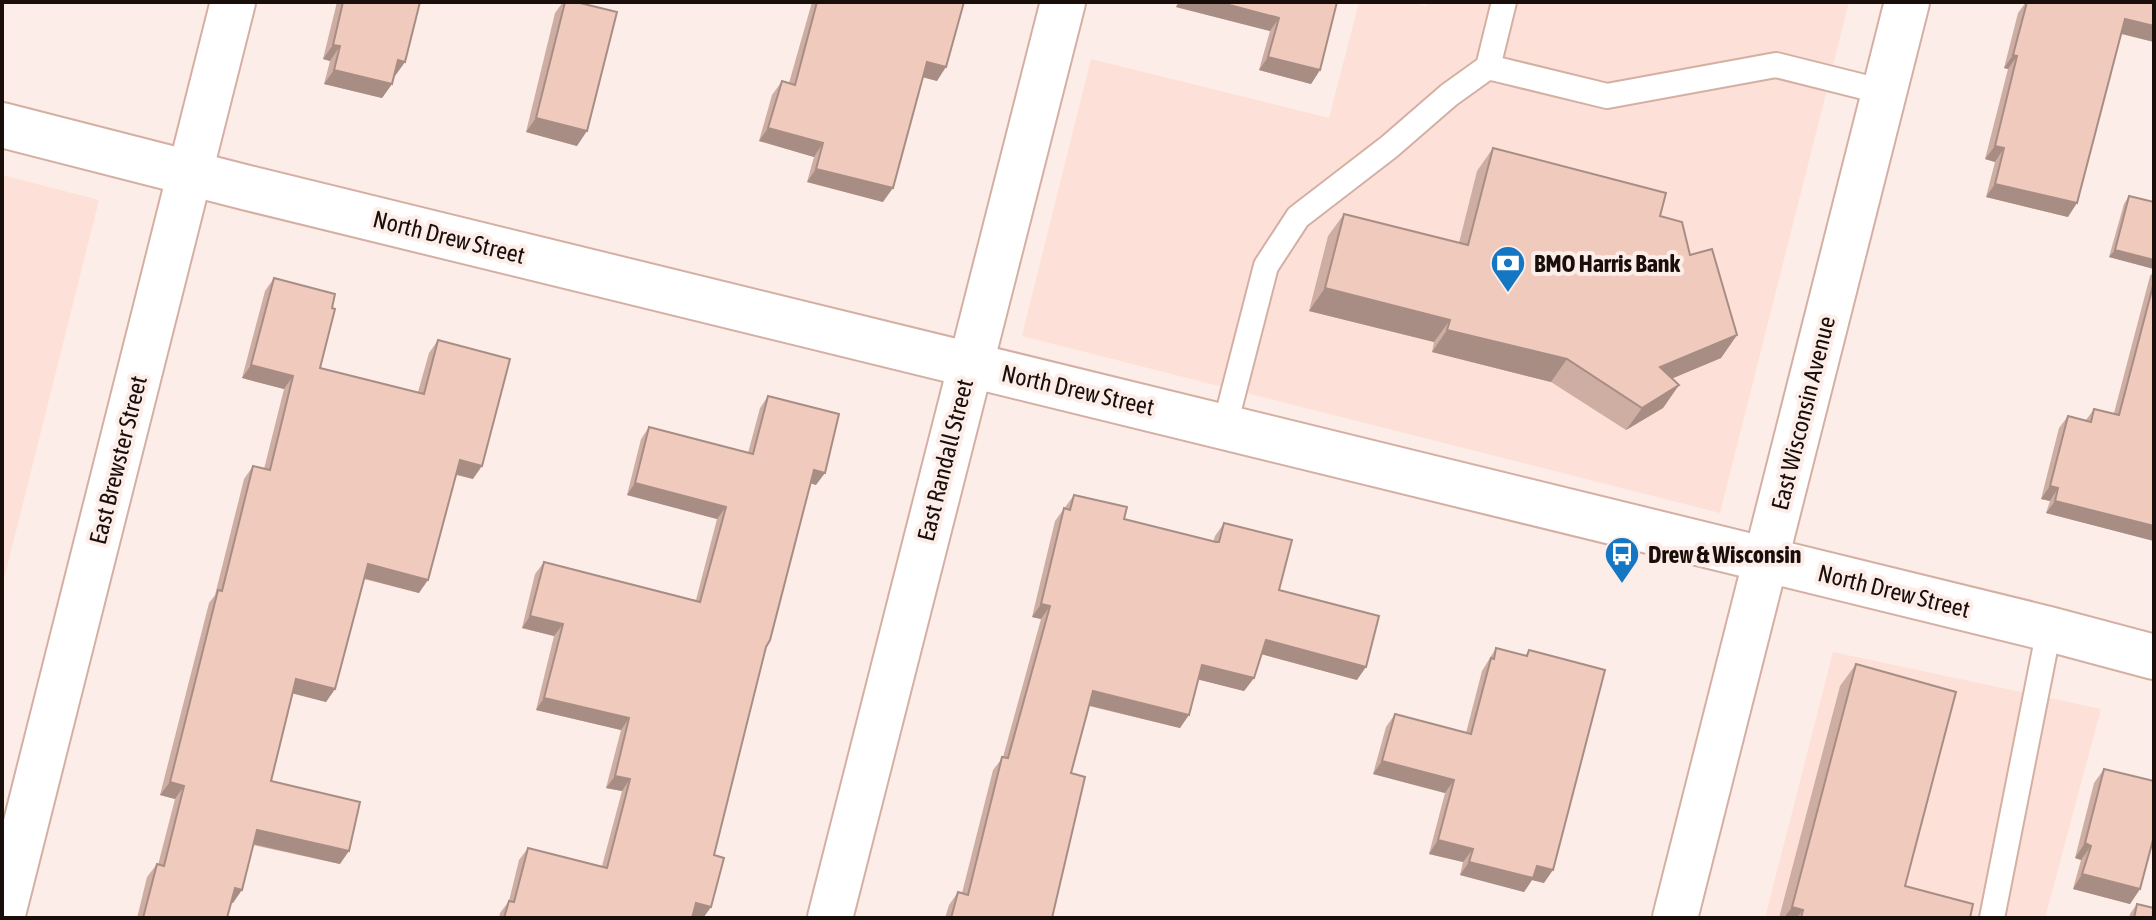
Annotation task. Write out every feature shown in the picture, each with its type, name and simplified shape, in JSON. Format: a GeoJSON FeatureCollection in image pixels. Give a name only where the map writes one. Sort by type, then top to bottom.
{"type":"FeatureCollection","features":[{"type":"Feature","properties":{"kind":"street","name":"East Brewster Street"},"geometry":{"type":"LineString","coordinates":[[2,918],[233,2]]}},
{"type":"Feature","properties":{"kind":"street","name":"East Randall Street"},"geometry":{"type":"LineString","coordinates":[[830,918],[1063,2]]}},
{"type":"Feature","properties":{"kind":"street","name":"East Wisconsin Avenue"},"geometry":{"type":"LineString","coordinates":[[1675,918],[1907,2]]}},
{"type":"Feature","properties":{"kind":"street","name":"North Drew Street"},"geometry":{"type":"LineString","coordinates":[[2,125],[2154,657]]}},
{"type":"Feature","properties":{"kind":"lane"},"geometry":{"type":"LineString","coordinates":[[1225,425],[1266,266],[1298,217],[1488,67],[1504,2]]}},
{"type":"Feature","properties":{"kind":"lane"},"geometry":{"type":"LineString","coordinates":[[1488,67],[1607,96],[1776,65],[1884,92]]}},
{"type":"Feature","properties":{"kind":"lane"},"geometry":{"type":"LineString","coordinates":[[1992,918],[2049,629]]}},
{"type":"Feature","properties":{"kind":"shaded area"},"geometry":{"type":"Polygon","coordinates":[[[1359,2],[1409,2],[1426,6],[1427,2],[1849,2],[1720,513],[1022,336],[1091,59],[1329,118],[1359,2]]]}},
{"type":"Feature","properties":{"kind":"shaded area"},"geometry":{"type":"Polygon","coordinates":[[[2,175],[99,200],[2,587],[2,175]]]}},
{"type":"Feature","properties":{"kind":"shaded area"},"geometry":{"type":"Polygon","coordinates":[[[1833,652],[2101,709],[2045,918],[1765,918],[1833,652]]]}},
{"type":"Feature","properties":{"kind":"building"},"geometry":{"type":"Polygon","coordinates":[[[343,2],[420,2],[405,62],[398,60],[392,84],[334,70],[340,46],[333,45],[343,2]]]}},
{"type":"Feature","properties":{"kind":"building"},"geometry":{"type":"Polygon","coordinates":[[[565,2],[617,12],[587,131],[536,118],[565,2]]]}},
{"type":"Feature","properties":{"kind":"building"},"geometry":{"type":"Polygon","coordinates":[[[817,2],[964,2],[946,67],[927,62],[893,188],[816,169],[823,143],[768,128],[782,81],[795,85],[817,2]]]}},
{"type":"Feature","properties":{"kind":"building"},"geometry":{"type":"Polygon","coordinates":[[[1218,2],[1337,2],[1320,70],[1268,57],[1279,18],[1218,2]]]}},
{"type":"Feature","properties":{"kind":"building"},"geometry":{"type":"Polygon","coordinates":[[[2027,2],[2154,2],[2154,26],[2125,19],[2077,203],[1995,184],[2004,148],[1995,146],[2027,2]]]}},
{"type":"Feature","properties":{"kind":"building","name":"BMO Harris Bank"},"geometry":{"type":"Polygon","coordinates":[[[1493,148],[1666,193],[1660,216],[1682,222],[1690,255],[1712,249],[1737,335],[1660,367],[1679,385],[1642,408],[1567,359],[1447,330],[1450,320],[1325,288],[1344,214],[1468,245],[1493,148]]]}},
{"type":"Feature","properties":{"kind":"building"},"geometry":{"type":"Polygon","coordinates":[[[2129,196],[2154,202],[2154,260],[2115,250],[2129,196]]]}},
{"type":"Feature","properties":{"kind":"building"},"geometry":{"type":"Polygon","coordinates":[[[274,278],[335,294],[332,308],[335,309],[320,368],[424,394],[438,340],[510,359],[482,466],[460,460],[428,580],[368,564],[335,689],[296,679],[271,781],[360,802],[349,851],[257,830],[242,890],[235,888],[227,918],[143,918],[157,864],[164,866],[184,786],[170,782],[218,590],[222,591],[253,466],[270,470],[293,376],[251,365],[274,278]]]}},
{"type":"Feature","properties":{"kind":"building"},"geometry":{"type":"Polygon","coordinates":[[[2154,282],[2154,526],[2055,501],[2058,488],[2050,486],[2068,416],[2091,422],[2094,409],[2119,415],[2154,282]]]}},
{"type":"Feature","properties":{"kind":"building"},"geometry":{"type":"Polygon","coordinates":[[[768,396],[839,414],[825,473],[814,470],[766,647],[714,855],[724,858],[711,907],[696,903],[692,918],[504,918],[509,901],[514,902],[528,848],[607,868],[630,779],[615,776],[629,718],[544,698],[563,624],[530,616],[544,562],[700,602],[726,507],[635,483],[649,427],[753,454],[768,396]]]}},
{"type":"Feature","properties":{"kind":"building"},"geometry":{"type":"Polygon","coordinates":[[[1074,495],[1127,507],[1124,519],[1216,542],[1219,542],[1224,523],[1292,540],[1279,590],[1379,616],[1366,667],[1266,640],[1254,678],[1202,665],[1189,715],[1093,691],[1071,773],[1085,777],[1052,918],[951,918],[958,892],[968,895],[1002,757],[1008,758],[1050,606],[1041,604],[1064,508],[1070,510],[1074,495]]]}},
{"type":"Feature","properties":{"kind":"building"},"geometry":{"type":"Polygon","coordinates":[[[1496,648],[1527,656],[1529,650],[1605,670],[1553,870],[1537,866],[1533,878],[1469,862],[1473,849],[1438,840],[1454,780],[1382,761],[1395,714],[1471,734],[1496,648]]]}},
{"type":"Feature","properties":{"kind":"building"},"geometry":{"type":"Polygon","coordinates":[[[1856,664],[1956,692],[1905,886],[1973,904],[1970,918],[1801,918],[1803,910],[1792,907],[1856,664]]]}},
{"type":"Feature","properties":{"kind":"building"},"geometry":{"type":"Polygon","coordinates":[[[2104,769],[2154,781],[2154,836],[2140,889],[2082,874],[2091,846],[2085,843],[2104,769]]]}},
{"type":"Feature","properties":{"kind":"building"},"geometry":{"type":"Polygon","coordinates":[[[2137,904],[2154,908],[2154,918],[2134,918],[2137,904]]]}},
{"type":"Feature","properties":{"kind":"place","name":"BMO Harris Bank"},"geometry":{"type":"Point","coordinates":[1508,294]}},
{"type":"Feature","properties":{"kind":"place","name":"Drew & Wisconsin"},"geometry":{"type":"Point","coordinates":[1622,585]}}]}
